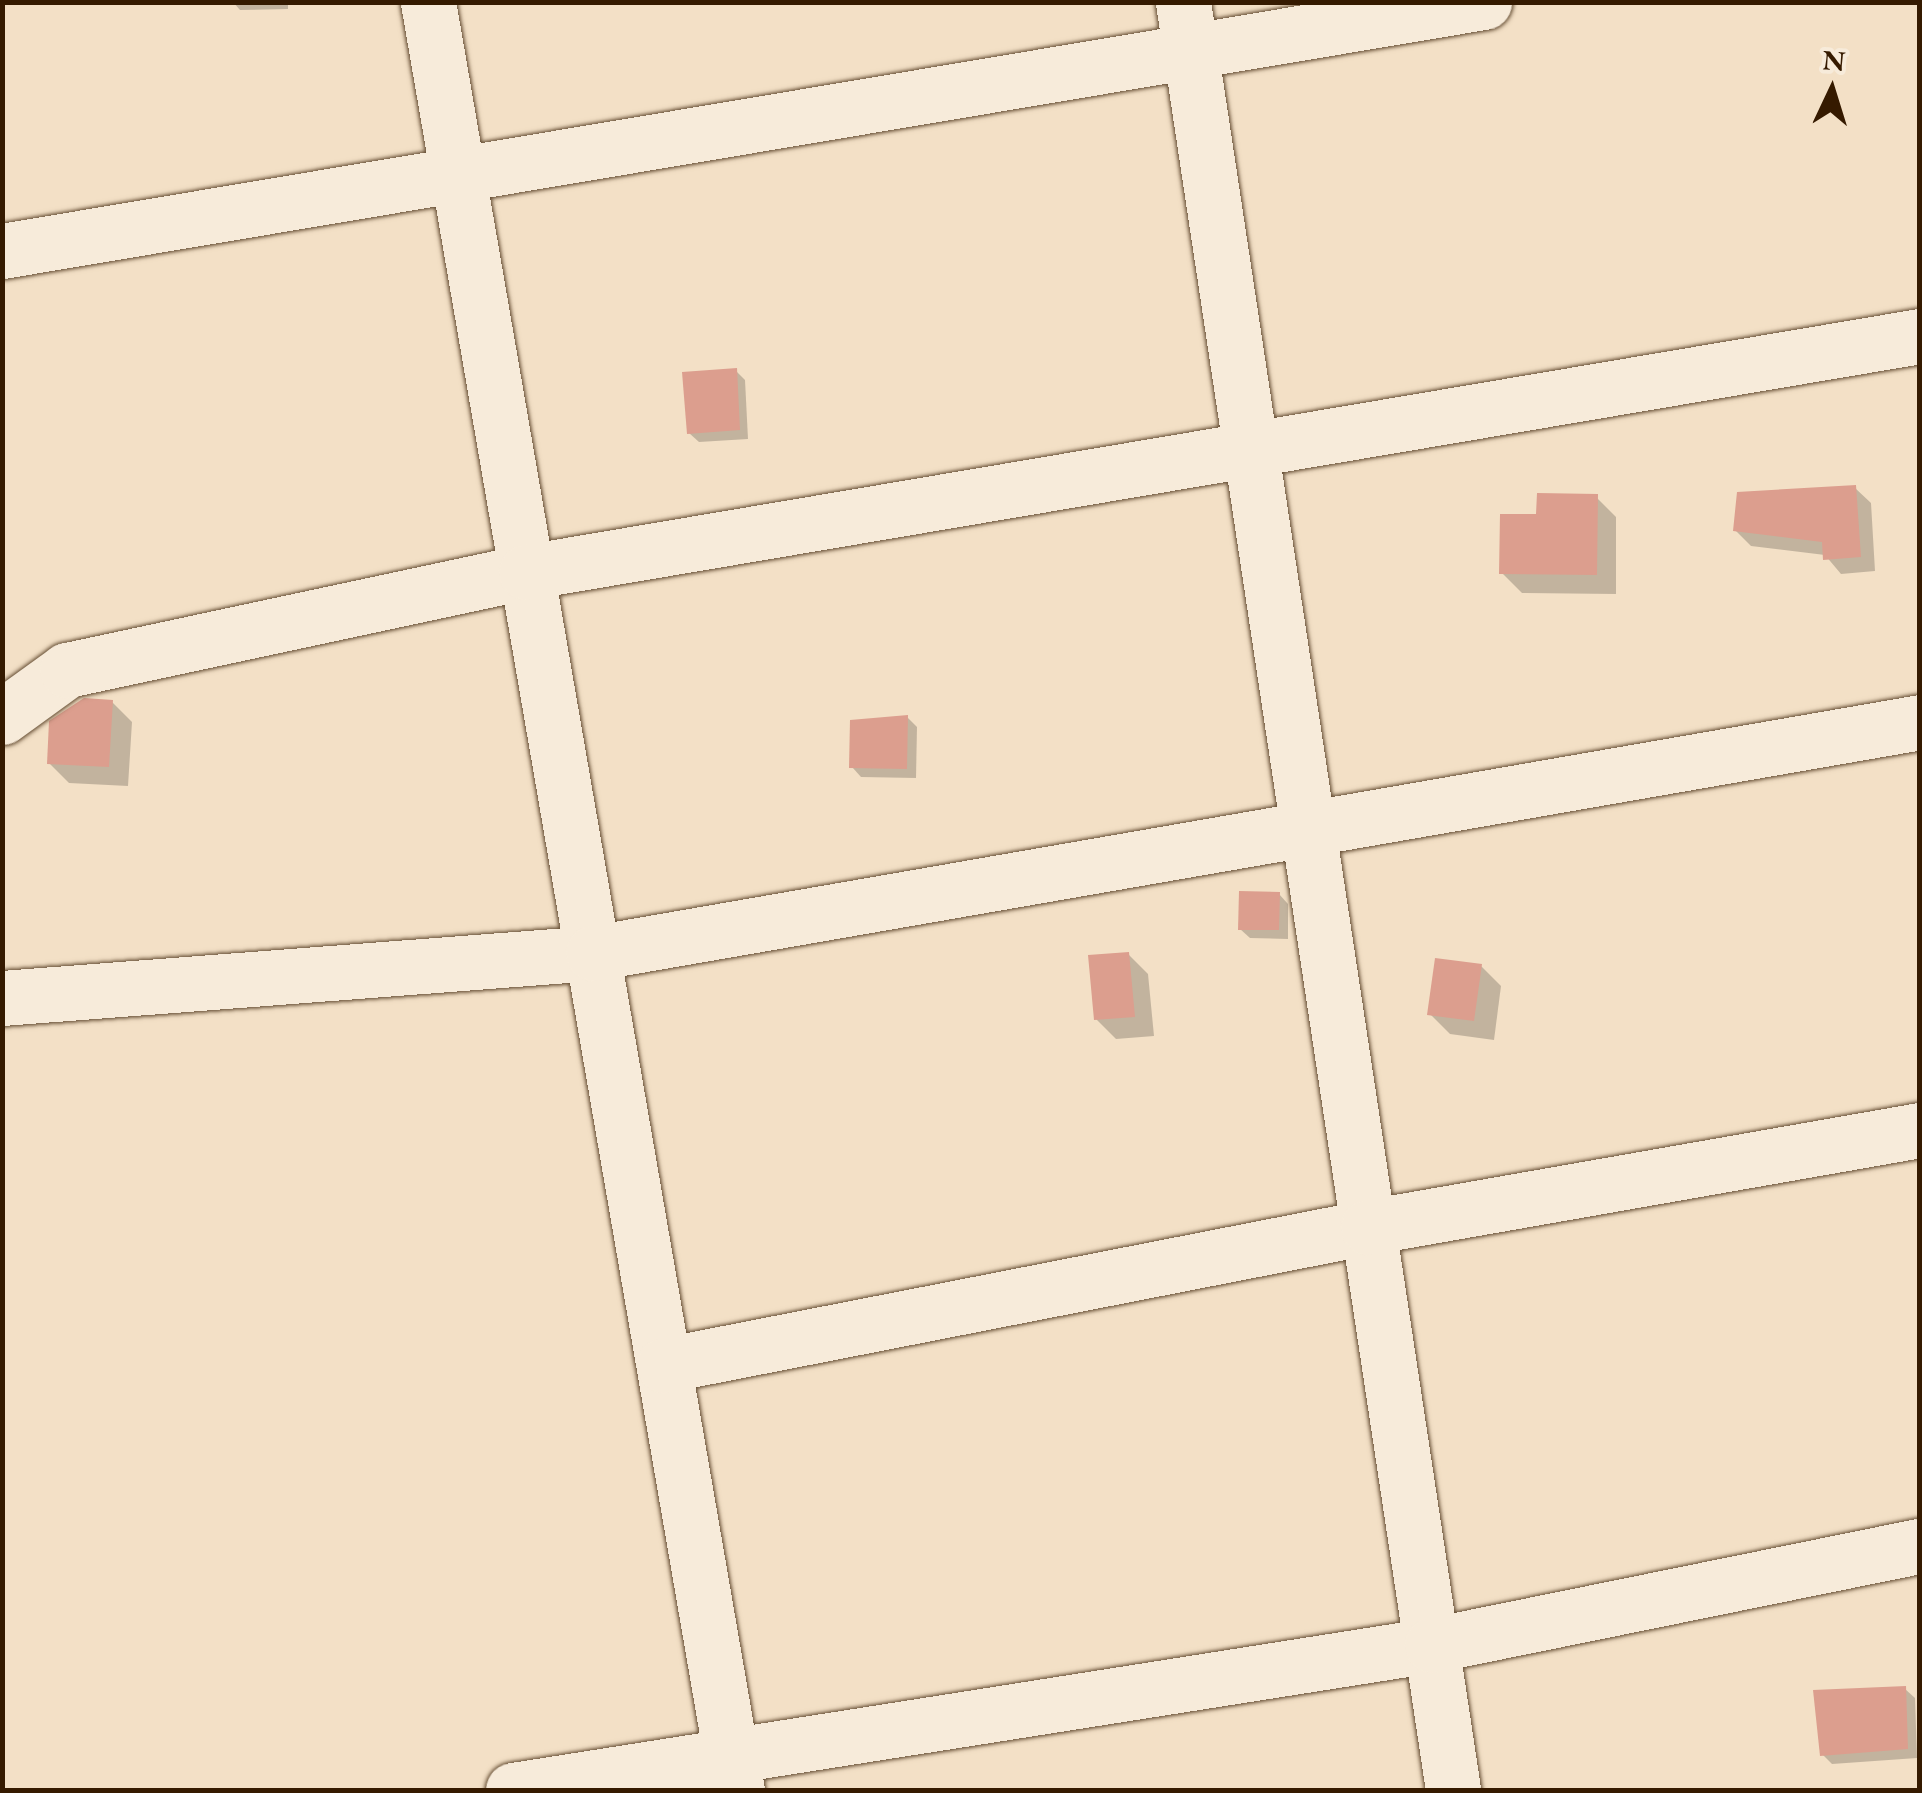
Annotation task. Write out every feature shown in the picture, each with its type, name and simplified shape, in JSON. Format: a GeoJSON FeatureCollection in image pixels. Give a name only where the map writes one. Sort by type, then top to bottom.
{"type":"FeatureCollection","features":[{"type":"Feature","properties":{"kind":"street"},"geometry":{"type":"LineString","coordinates":[[428,2],[734,1774]]}},
{"type":"Feature","properties":{"kind":"street"},"geometry":{"type":"LineString","coordinates":[[2,251],[458,171],[1186,26],[1484,2]]}},
{"type":"Feature","properties":{"kind":"street"},"geometry":{"type":"LineString","coordinates":[[1186,26],[1453,1790]]}},
{"type":"Feature","properties":{"kind":"street"},"geometry":{"type":"LineString","coordinates":[[2,717],[67,670],[526,572],[1920,336]]}},
{"type":"Feature","properties":{"kind":"street"},"geometry":{"type":"LineString","coordinates":[[2,998],[592,953],[1920,722]]}},
{"type":"Feature","properties":{"kind":"street"},"geometry":{"type":"LineString","coordinates":[[664,1365],[1368,1227],[1920,1130]]}},
{"type":"Feature","properties":{"kind":"street"},"geometry":{"type":"LineString","coordinates":[[513,1790],[734,1774],[1432,1645],[1920,1546]]}},
{"type":"Feature","properties":{"kind":"building"},"geometry":{"type":"Polygon","coordinates":[[[737,368],[740,430],[687,434],[682,372],[737,368]]]}},
{"type":"Feature","properties":{"kind":"building"},"geometry":{"type":"Polygon","coordinates":[[[1856,485],[1861,557],[1823,560],[1822,542],[1733,531],[1737,492],[1856,485]]]}},
{"type":"Feature","properties":{"kind":"building"},"geometry":{"type":"Polygon","coordinates":[[[1537,493],[1598,494],[1597,575],[1499,574],[1500,514],[1536,514],[1537,493]]]}},
{"type":"Feature","properties":{"kind":"building"},"geometry":{"type":"Polygon","coordinates":[[[84,698],[113,700],[109,767],[47,764],[49,721],[84,698]]]}},
{"type":"Feature","properties":{"kind":"building"},"geometry":{"type":"Polygon","coordinates":[[[908,715],[907,769],[849,768],[850,720],[908,715]]]}},
{"type":"Feature","properties":{"kind":"building"},"geometry":{"type":"Polygon","coordinates":[[[1239,891],[1280,892],[1279,930],[1238,930],[1239,891]]]}},
{"type":"Feature","properties":{"kind":"building"},"geometry":{"type":"Polygon","coordinates":[[[1129,952],[1135,1017],[1094,1020],[1088,955],[1129,952]]]}},
{"type":"Feature","properties":{"kind":"building"},"geometry":{"type":"Polygon","coordinates":[[[1435,958],[1482,964],[1474,1021],[1427,1015],[1435,958]]]}},
{"type":"Feature","properties":{"kind":"building"},"geometry":{"type":"Polygon","coordinates":[[[1906,1686],[1908,1749],[1820,1756],[1813,1690],[1906,1686]]]}}]}
